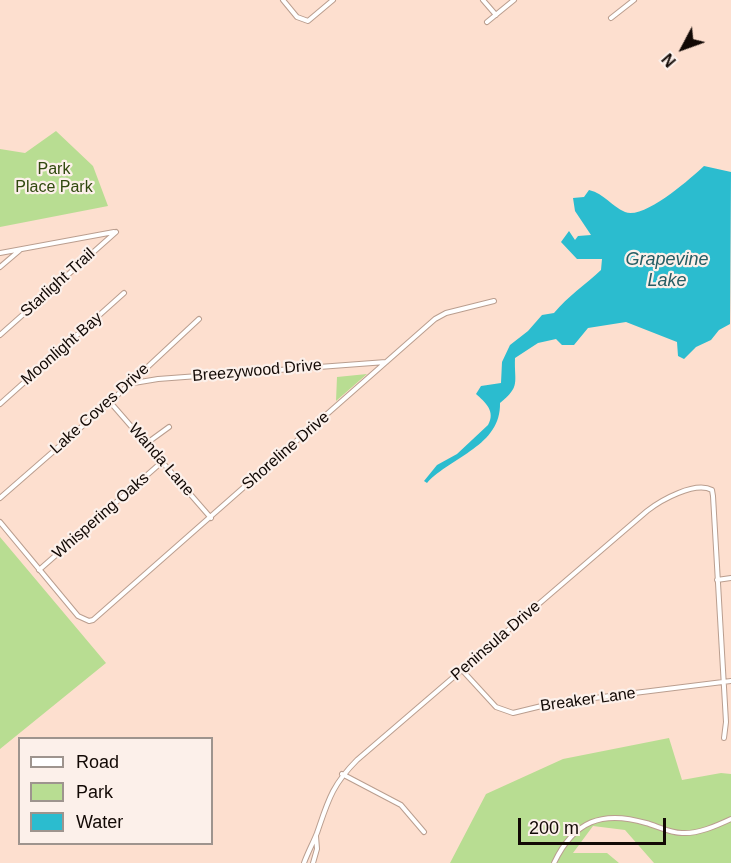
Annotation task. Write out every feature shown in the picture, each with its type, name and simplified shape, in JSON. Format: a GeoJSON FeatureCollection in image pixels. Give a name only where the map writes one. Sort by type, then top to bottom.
{"type":"FeatureCollection","features":[{"type":"Feature","properties":{"kind":"street"},"geometry":{"type":"LineString","coordinates":[[282,0],[297,17],[308,21],[333,0]]}},
{"type":"Feature","properties":{"kind":"street"},"geometry":{"type":"LineString","coordinates":[[483,0],[496,15]]}},
{"type":"Feature","properties":{"kind":"street"},"geometry":{"type":"LineString","coordinates":[[487,22],[514,0]]}},
{"type":"Feature","properties":{"kind":"street"},"geometry":{"type":"LineString","coordinates":[[611,18],[630,1]]}},
{"type":"Feature","properties":{"kind":"street","name":"Starlight Trail"},"geometry":{"type":"LineString","coordinates":[[0,335],[116,232],[21,249]]}},
{"type":"Feature","properties":{"kind":"street"},"geometry":{"type":"LineString","coordinates":[[0,254],[21,249]]}},
{"type":"Feature","properties":{"kind":"street"},"geometry":{"type":"LineString","coordinates":[[0,267],[21,249]]}},
{"type":"Feature","properties":{"kind":"street","name":"Moonlight Bay"},"geometry":{"type":"LineString","coordinates":[[0,404],[124,293]]}},
{"type":"Feature","properties":{"kind":"street","name":"Shoreline Drive"},"geometry":{"type":"LineString","coordinates":[[39,570],[78,616],[89,621],[211,518],[441,315],[494,301]]}},
{"type":"Feature","properties":{"kind":"street","name":"Lake Coves Drive"},"geometry":{"type":"LineString","coordinates":[[0,498],[110,402],[199,319]]}},
{"type":"Feature","properties":{"kind":"street","name":"Breezywood Drive"},"geometry":{"type":"LineString","coordinates":[[128,384],[158,379],[387,362]]}},
{"type":"Feature","properties":{"kind":"street","name":"Wanda Lane"},"geometry":{"type":"LineString","coordinates":[[110,402],[211,518]]}},
{"type":"Feature","properties":{"kind":"street"},"geometry":{"type":"LineString","coordinates":[[147,443],[169,427]]}},
{"type":"Feature","properties":{"kind":"street","name":"Whispering Oaks"},"geometry":{"type":"LineString","coordinates":[[39,570],[163,461]]}},
{"type":"Feature","properties":{"kind":"street","name":"Peninsula Drive"},"geometry":{"type":"LineString","coordinates":[[304,863],[316,836],[326,802],[342,774],[662,499],[702,488],[712,490],[717,580]]}},
{"type":"Feature","properties":{"kind":"street"},"geometry":{"type":"LineString","coordinates":[[0,522],[39,570]]}},
{"type":"Feature","properties":{"kind":"street"},"geometry":{"type":"LineString","coordinates":[[724,738],[724,682],[717,580],[731,578]]}},
{"type":"Feature","properties":{"kind":"street","name":"Breaker Lane"},"geometry":{"type":"LineString","coordinates":[[462,670],[496,707],[513,713],[554,703],[731,681]]}},
{"type":"Feature","properties":{"kind":"street"},"geometry":{"type":"LineString","coordinates":[[342,774],[401,805],[424,831]]}},
{"type":"Feature","properties":{"kind":"street"},"geometry":{"type":"LineString","coordinates":[[554,863],[576,833],[595,819],[628,818],[682,833],[713,827],[731,819]]}},
{"type":"Feature","properties":{"kind":"street","name":"Peninsula Drive"},"geometry":{"type":"LineString","coordinates":[[313,863],[317,849],[316,836]]}},
{"type":"Feature","properties":{"kind":"green space","name":"Park Place Park"},"geometry":{"type":"Polygon","coordinates":[[[56,131],[93,166],[108,206],[0,227],[0,149],[25,153],[56,131]]]}},
{"type":"Feature","properties":{"kind":"green space"},"geometry":{"type":"Polygon","coordinates":[[[367,374],[336,401],[337,377],[367,374]]]}},
{"type":"Feature","properties":{"kind":"green space"},"geometry":{"type":"Polygon","coordinates":[[[0,537],[106,663],[0,749],[0,537]]]}},
{"type":"Feature","properties":{"kind":"green space"},"geometry":{"type":"Polygon","coordinates":[[[669,738],[682,780],[721,773],[731,774],[731,863],[654,863],[625,830],[593,826],[573,853],[607,853],[619,863],[450,863],[486,794],[563,759],[669,738]]]}},
{"type":"Feature","properties":{"kind":"water","name":"Grapevine Lake"},"geometry":{"type":"Polygon","coordinates":[[[704,166],[731,172],[730,324],[719,330],[711,340],[696,347],[684,359],[678,356],[677,342],[626,322],[588,328],[574,345],[562,345],[556,339],[538,343],[515,358],[514,388],[500,403],[498,418],[493,430],[473,449],[427,483],[424,481],[437,465],[457,454],[488,425],[490,411],[476,394],[481,386],[501,383],[502,362],[510,345],[528,331],[542,315],[554,313],[601,270],[602,259],[577,259],[561,242],[569,231],[575,240],[578,236],[591,235],[575,211],[573,198],[584,197],[589,190],[599,194],[625,212],[633,213],[666,197],[704,166]]]}}]}
